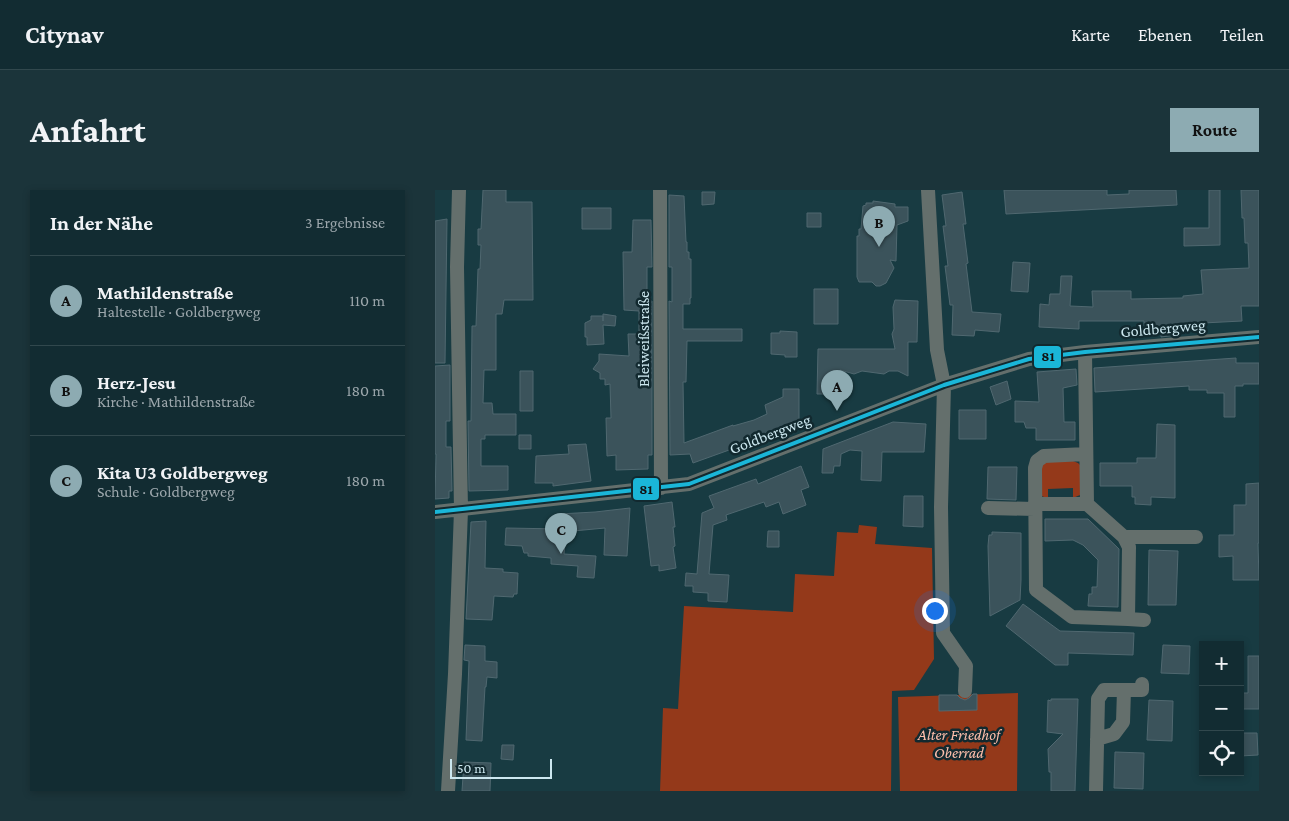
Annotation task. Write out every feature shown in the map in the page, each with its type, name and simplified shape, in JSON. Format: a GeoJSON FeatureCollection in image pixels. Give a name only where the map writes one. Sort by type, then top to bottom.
{"type":"FeatureCollection","features":[{"type":"Feature","properties":{"kind":"street"},"geometry":{"type":"LineString","coordinates":[[448,791],[455,674],[461,510],[457,267],[459,190]]}},
{"type":"Feature","properties":{"kind":"street","name":"Bleiweißstraße"},"geometry":{"type":"LineString","coordinates":[[660,190],[661,488]]}},
{"type":"Feature","properties":{"kind":"street"},"geometry":{"type":"LineString","coordinates":[[928,190],[937,350],[944,385],[941,507],[943,633],[965,666],[965,691]]}},
{"type":"Feature","properties":{"kind":"street","name":"Goldbergweg"},"geometry":{"type":"LineString","coordinates":[[435,512],[689,484],[944,385],[1018,361],[1043,356],[1259,337]]}},
{"type":"Feature","properties":{"kind":"street"},"geometry":{"type":"LineString","coordinates":[[1085,352],[1087,504]]}},
{"type":"Feature","properties":{"kind":"street"},"geometry":{"type":"LineString","coordinates":[[1086,454],[1044,456],[1037,461],[1035,468],[1034,507],[1036,590],[1072,617],[1144,620]]}},
{"type":"Feature","properties":{"kind":"street"},"geometry":{"type":"LineString","coordinates":[[988,508],[1087,504],[1124,537],[1129,547],[1128,619]]}},
{"type":"Feature","properties":{"kind":"street"},"geometry":{"type":"LineString","coordinates":[[1124,537],[1196,537]]}},
{"type":"Feature","properties":{"kind":"street"},"geometry":{"type":"LineString","coordinates":[[1096,791],[1098,699],[1103,690],[1142,690],[1142,684]]}},
{"type":"Feature","properties":{"kind":"street"},"geometry":{"type":"LineString","coordinates":[[1097,739],[1114,734],[1123,722],[1124,690]]}},
{"type":"Feature","properties":{"kind":"green space"},"geometry":{"type":"Polygon","coordinates":[[[1073,461],[1081,466],[1080,495],[1073,498],[1073,488],[1048,489],[1048,499],[1042,496],[1040,469],[1043,462],[1073,461]]]}},
{"type":"Feature","properties":{"kind":"green space"},"geometry":{"type":"Polygon","coordinates":[[[859,525],[877,527],[875,544],[932,548],[934,659],[914,690],[892,691],[891,791],[660,791],[663,708],[678,709],[684,606],[793,612],[795,574],[834,576],[837,532],[858,533],[859,525]]]}},
{"type":"Feature","properties":{"kind":"green space","name":"Alter Friedhof Oberrad"},"geometry":{"type":"Polygon","coordinates":[[[1018,693],[1017,791],[900,791],[898,697],[1018,693]]]}},
{"type":"Feature","properties":{"kind":"building"},"geometry":{"type":"Polygon","coordinates":[[[483,190],[506,190],[506,202],[532,202],[533,300],[504,300],[502,314],[496,314],[496,370],[484,370],[483,403],[492,403],[493,414],[516,414],[516,435],[485,435],[485,439],[481,439],[481,466],[508,466],[508,490],[469,491],[468,421],[471,421],[472,326],[476,326],[478,269],[480,269],[481,245],[478,245],[478,229],[481,229],[483,190]]]}},
{"type":"Feature","properties":{"kind":"building"},"geometry":{"type":"Polygon","coordinates":[[[1004,190],[1107,190],[1107,195],[1129,194],[1129,190],[1176,190],[1177,205],[1006,214],[1004,190]]]}},
{"type":"Feature","properties":{"kind":"building"},"geometry":{"type":"Polygon","coordinates":[[[1209,190],[1220,190],[1220,245],[1184,246],[1184,228],[1209,228],[1209,190]]]}},
{"type":"Feature","properties":{"kind":"building"},"geometry":{"type":"Polygon","coordinates":[[[1241,190],[1259,190],[1259,306],[1241,306],[1242,321],[1203,323],[1203,326],[1177,328],[1177,335],[1161,337],[1161,326],[1144,326],[1144,321],[1079,321],[1079,329],[1039,327],[1040,304],[1049,305],[1050,294],[1060,294],[1061,276],[1072,276],[1070,306],[1093,307],[1092,291],[1131,291],[1131,299],[1183,298],[1183,296],[1203,294],[1201,270],[1249,268],[1248,243],[1245,243],[1244,218],[1242,218],[1241,190]]]}},
{"type":"Feature","properties":{"kind":"building"},"geometry":{"type":"Polygon","coordinates":[[[702,192],[715,192],[714,204],[702,205],[702,192]]]}},
{"type":"Feature","properties":{"kind":"building"},"geometry":{"type":"Polygon","coordinates":[[[962,192],[966,224],[963,224],[968,263],[966,264],[972,312],[1001,314],[999,332],[975,330],[974,336],[952,335],[953,305],[950,305],[945,266],[948,266],[943,226],[946,226],[942,195],[962,192]]]}},
{"type":"Feature","properties":{"kind":"building"},"geometry":{"type":"Polygon","coordinates":[[[669,195],[684,196],[687,252],[689,252],[689,259],[691,259],[691,298],[690,304],[683,304],[683,329],[742,329],[742,341],[687,341],[686,382],[683,382],[684,443],[767,414],[765,405],[783,397],[783,389],[799,389],[799,420],[767,434],[768,436],[693,463],[690,454],[670,455],[669,301],[672,302],[672,267],[669,267],[669,195]]]}},
{"type":"Feature","properties":{"kind":"building"},"geometry":{"type":"Polygon","coordinates":[[[873,201],[895,204],[895,207],[908,207],[908,221],[897,225],[896,261],[890,260],[894,268],[886,283],[880,286],[876,286],[872,282],[859,282],[857,277],[857,236],[859,236],[859,229],[861,229],[863,206],[866,203],[873,203],[873,201]]]}},
{"type":"Feature","properties":{"kind":"building"},"geometry":{"type":"Polygon","coordinates":[[[582,208],[611,208],[611,229],[582,229],[582,208]]]}},
{"type":"Feature","properties":{"kind":"building"},"geometry":{"type":"Polygon","coordinates":[[[807,213],[821,213],[821,227],[807,227],[807,213]]]}},
{"type":"Feature","properties":{"kind":"building"},"geometry":{"type":"Polygon","coordinates":[[[447,219],[445,363],[435,363],[435,221],[447,219]]]}},
{"type":"Feature","properties":{"kind":"building"},"geometry":{"type":"Polygon","coordinates":[[[633,220],[651,220],[652,267],[647,267],[647,301],[652,301],[652,455],[648,455],[648,469],[616,470],[616,455],[607,456],[606,418],[611,418],[610,384],[605,385],[605,379],[600,379],[600,373],[593,369],[599,361],[599,354],[629,356],[628,334],[639,334],[639,311],[624,310],[623,252],[632,252],[633,220]]]}},
{"type":"Feature","properties":{"kind":"building"},"geometry":{"type":"Polygon","coordinates":[[[1013,262],[1030,263],[1028,292],[1011,291],[1013,262]]]}},
{"type":"Feature","properties":{"kind":"building"},"geometry":{"type":"Polygon","coordinates":[[[814,289],[838,289],[838,324],[814,324],[814,289]]]}},
{"type":"Feature","properties":{"kind":"building"},"geometry":{"type":"Polygon","coordinates":[[[895,300],[918,301],[917,342],[908,342],[908,376],[898,371],[889,371],[884,374],[862,371],[854,374],[840,370],[840,394],[817,394],[818,349],[895,349],[892,334],[894,329],[893,307],[895,300]]]}},
{"type":"Feature","properties":{"kind":"building"},"geometry":{"type":"Polygon","coordinates":[[[603,314],[616,316],[615,326],[603,325],[604,344],[587,345],[585,323],[591,320],[591,316],[603,316],[603,314]]]}},
{"type":"Feature","properties":{"kind":"building"},"geometry":{"type":"Polygon","coordinates":[[[780,331],[797,332],[797,357],[771,354],[771,333],[780,333],[780,331]]]}},
{"type":"Feature","properties":{"kind":"building"},"geometry":{"type":"Polygon","coordinates":[[[1236,358],[1236,363],[1259,363],[1259,384],[1235,386],[1235,417],[1224,417],[1224,393],[1207,393],[1207,390],[1189,390],[1189,386],[1095,392],[1094,368],[1236,358]]]}},
{"type":"Feature","properties":{"kind":"building"},"geometry":{"type":"Polygon","coordinates":[[[450,365],[450,421],[446,421],[446,447],[451,447],[452,491],[449,491],[449,498],[435,499],[435,366],[450,365]]]}},
{"type":"Feature","properties":{"kind":"building"},"geometry":{"type":"Polygon","coordinates":[[[1076,369],[1077,385],[1063,388],[1064,422],[1075,422],[1075,440],[1036,440],[1036,428],[1026,428],[1024,422],[1015,422],[1015,401],[1039,402],[1037,372],[1076,369]]]}},
{"type":"Feature","properties":{"kind":"building"},"geometry":{"type":"Polygon","coordinates":[[[520,371],[533,371],[533,411],[520,411],[520,371]]]}},
{"type":"Feature","properties":{"kind":"building"},"geometry":{"type":"Polygon","coordinates":[[[1007,381],[1011,399],[996,405],[990,387],[1007,381]]]}},
{"type":"Feature","properties":{"kind":"building"},"geometry":{"type":"Polygon","coordinates":[[[959,410],[986,410],[986,439],[959,439],[959,410]]]}},
{"type":"Feature","properties":{"kind":"building"},"geometry":{"type":"Polygon","coordinates":[[[893,422],[926,424],[924,452],[882,452],[881,481],[861,480],[862,451],[850,450],[841,454],[840,466],[834,466],[833,473],[822,473],[823,449],[893,422]]]}},
{"type":"Feature","properties":{"kind":"building"},"geometry":{"type":"Polygon","coordinates":[[[1157,424],[1175,425],[1175,498],[1151,497],[1151,505],[1135,504],[1135,497],[1132,497],[1132,486],[1100,486],[1100,463],[1137,463],[1137,458],[1156,458],[1157,424]]]}},
{"type":"Feature","properties":{"kind":"building"},"geometry":{"type":"Polygon","coordinates":[[[519,435],[531,435],[531,449],[519,449],[519,435]]]}},
{"type":"Feature","properties":{"kind":"building"},"geometry":{"type":"Polygon","coordinates":[[[586,444],[591,481],[553,486],[553,483],[535,483],[536,456],[569,454],[568,445],[586,444]]]}},
{"type":"Feature","properties":{"kind":"building"},"geometry":{"type":"Polygon","coordinates":[[[801,466],[809,487],[801,490],[806,505],[783,514],[779,502],[766,507],[764,502],[726,515],[727,520],[713,525],[709,574],[729,575],[727,602],[708,601],[708,593],[693,592],[693,586],[685,586],[686,573],[697,574],[702,513],[714,508],[709,496],[756,479],[758,484],[801,466]]]}},
{"type":"Feature","properties":{"kind":"building"},"geometry":{"type":"Polygon","coordinates":[[[988,467],[1017,467],[1016,500],[987,499],[988,467]]]}},
{"type":"Feature","properties":{"kind":"building"},"geometry":{"type":"Polygon","coordinates":[[[1259,483],[1259,580],[1233,580],[1233,556],[1219,557],[1219,535],[1234,535],[1234,505],[1246,505],[1246,484],[1259,483]]]}},
{"type":"Feature","properties":{"kind":"building"},"geometry":{"type":"Polygon","coordinates":[[[904,496],[923,496],[923,527],[903,526],[904,496]]]}},
{"type":"Feature","properties":{"kind":"building"},"geometry":{"type":"Polygon","coordinates":[[[672,502],[675,527],[673,527],[675,546],[673,547],[676,568],[659,571],[659,565],[651,566],[644,506],[672,502]]]}},
{"type":"Feature","properties":{"kind":"building"},"geometry":{"type":"Polygon","coordinates":[[[630,508],[627,556],[604,555],[605,528],[573,531],[573,534],[566,534],[564,554],[596,556],[594,578],[577,577],[578,566],[551,564],[551,558],[528,556],[528,553],[524,553],[522,546],[505,545],[506,528],[561,529],[559,514],[630,508]]]}},
{"type":"Feature","properties":{"kind":"building"},"geometry":{"type":"Polygon","coordinates":[[[1045,519],[1088,519],[1119,549],[1118,607],[1088,606],[1092,587],[1097,587],[1098,560],[1083,545],[1073,540],[1045,541],[1045,519]]]}},
{"type":"Feature","properties":{"kind":"building"},"geometry":{"type":"Polygon","coordinates":[[[486,521],[485,568],[503,569],[503,572],[518,573],[517,594],[514,594],[513,597],[494,596],[492,620],[466,619],[471,522],[486,521]]]}},
{"type":"Feature","properties":{"kind":"building"},"geometry":{"type":"Polygon","coordinates":[[[768,531],[779,531],[779,547],[767,547],[768,531]]]}},
{"type":"Feature","properties":{"kind":"building"},"geometry":{"type":"Polygon","coordinates":[[[992,532],[1021,533],[1021,580],[1020,600],[990,616],[988,546],[989,535],[992,535],[992,532]]]}},
{"type":"Feature","properties":{"kind":"building"},"geometry":{"type":"Polygon","coordinates":[[[1149,550],[1178,551],[1176,605],[1148,605],[1149,550]]]}},
{"type":"Feature","properties":{"kind":"building"},"geometry":{"type":"Polygon","coordinates":[[[1023,604],[1060,631],[1134,633],[1133,655],[1068,653],[1068,665],[1055,665],[1006,626],[1023,604]]]}},
{"type":"Feature","properties":{"kind":"building"},"geometry":{"type":"Polygon","coordinates":[[[465,645],[485,646],[485,661],[497,662],[497,678],[487,677],[485,687],[482,741],[466,740],[469,661],[464,660],[465,645]]]}},
{"type":"Feature","properties":{"kind":"building"},"geometry":{"type":"Polygon","coordinates":[[[1163,645],[1190,646],[1189,674],[1161,673],[1163,645]]]}},
{"type":"Feature","properties":{"kind":"building"},"geometry":{"type":"Polygon","coordinates":[[[1248,656],[1259,656],[1259,709],[1244,709],[1244,693],[1248,693],[1248,656]]]}},
{"type":"Feature","properties":{"kind":"building"},"geometry":{"type":"Polygon","coordinates":[[[973,694],[977,694],[977,710],[939,711],[939,695],[957,695],[965,700],[973,694]]]}},
{"type":"Feature","properties":{"kind":"building"},"geometry":{"type":"Polygon","coordinates":[[[1051,699],[1078,699],[1075,791],[1051,791],[1048,749],[1063,734],[1047,732],[1048,700],[1051,701],[1051,699]]]}},
{"type":"Feature","properties":{"kind":"building"},"geometry":{"type":"Polygon","coordinates":[[[1149,700],[1173,701],[1172,741],[1147,740],[1149,700]]]}},
{"type":"Feature","properties":{"kind":"building"},"geometry":{"type":"Polygon","coordinates":[[[1244,733],[1257,733],[1258,755],[1244,756],[1244,733]]]}},
{"type":"Feature","properties":{"kind":"building"},"geometry":{"type":"Polygon","coordinates":[[[502,745],[514,745],[513,760],[501,759],[502,745]]]}},
{"type":"Feature","properties":{"kind":"building"},"geometry":{"type":"Polygon","coordinates":[[[1115,752],[1144,753],[1143,789],[1114,788],[1115,752]]]}},
{"type":"Feature","properties":{"kind":"building"},"geometry":{"type":"Polygon","coordinates":[[[464,762],[491,763],[490,791],[462,791],[464,762]]]}},
{"type":"Feature","properties":{"kind":"transit line","name":"81"},"geometry":{"type":"LineString","coordinates":[[435,512],[689,484],[944,385],[1029,359],[1085,352],[1259,337]]}},
{"type":"Feature","properties":{"kind":"place","name":"Herz-Jesu"},"geometry":{"type":"Point","coordinates":[879,247]}},
{"type":"Feature","properties":{"kind":"place","name":"Mathildenstraße"},"geometry":{"type":"Point","coordinates":[837,411]}},
{"type":"Feature","properties":{"kind":"place","name":"Kita U3 Goldbergweg"},"geometry":{"type":"Point","coordinates":[561,554]}}]}
